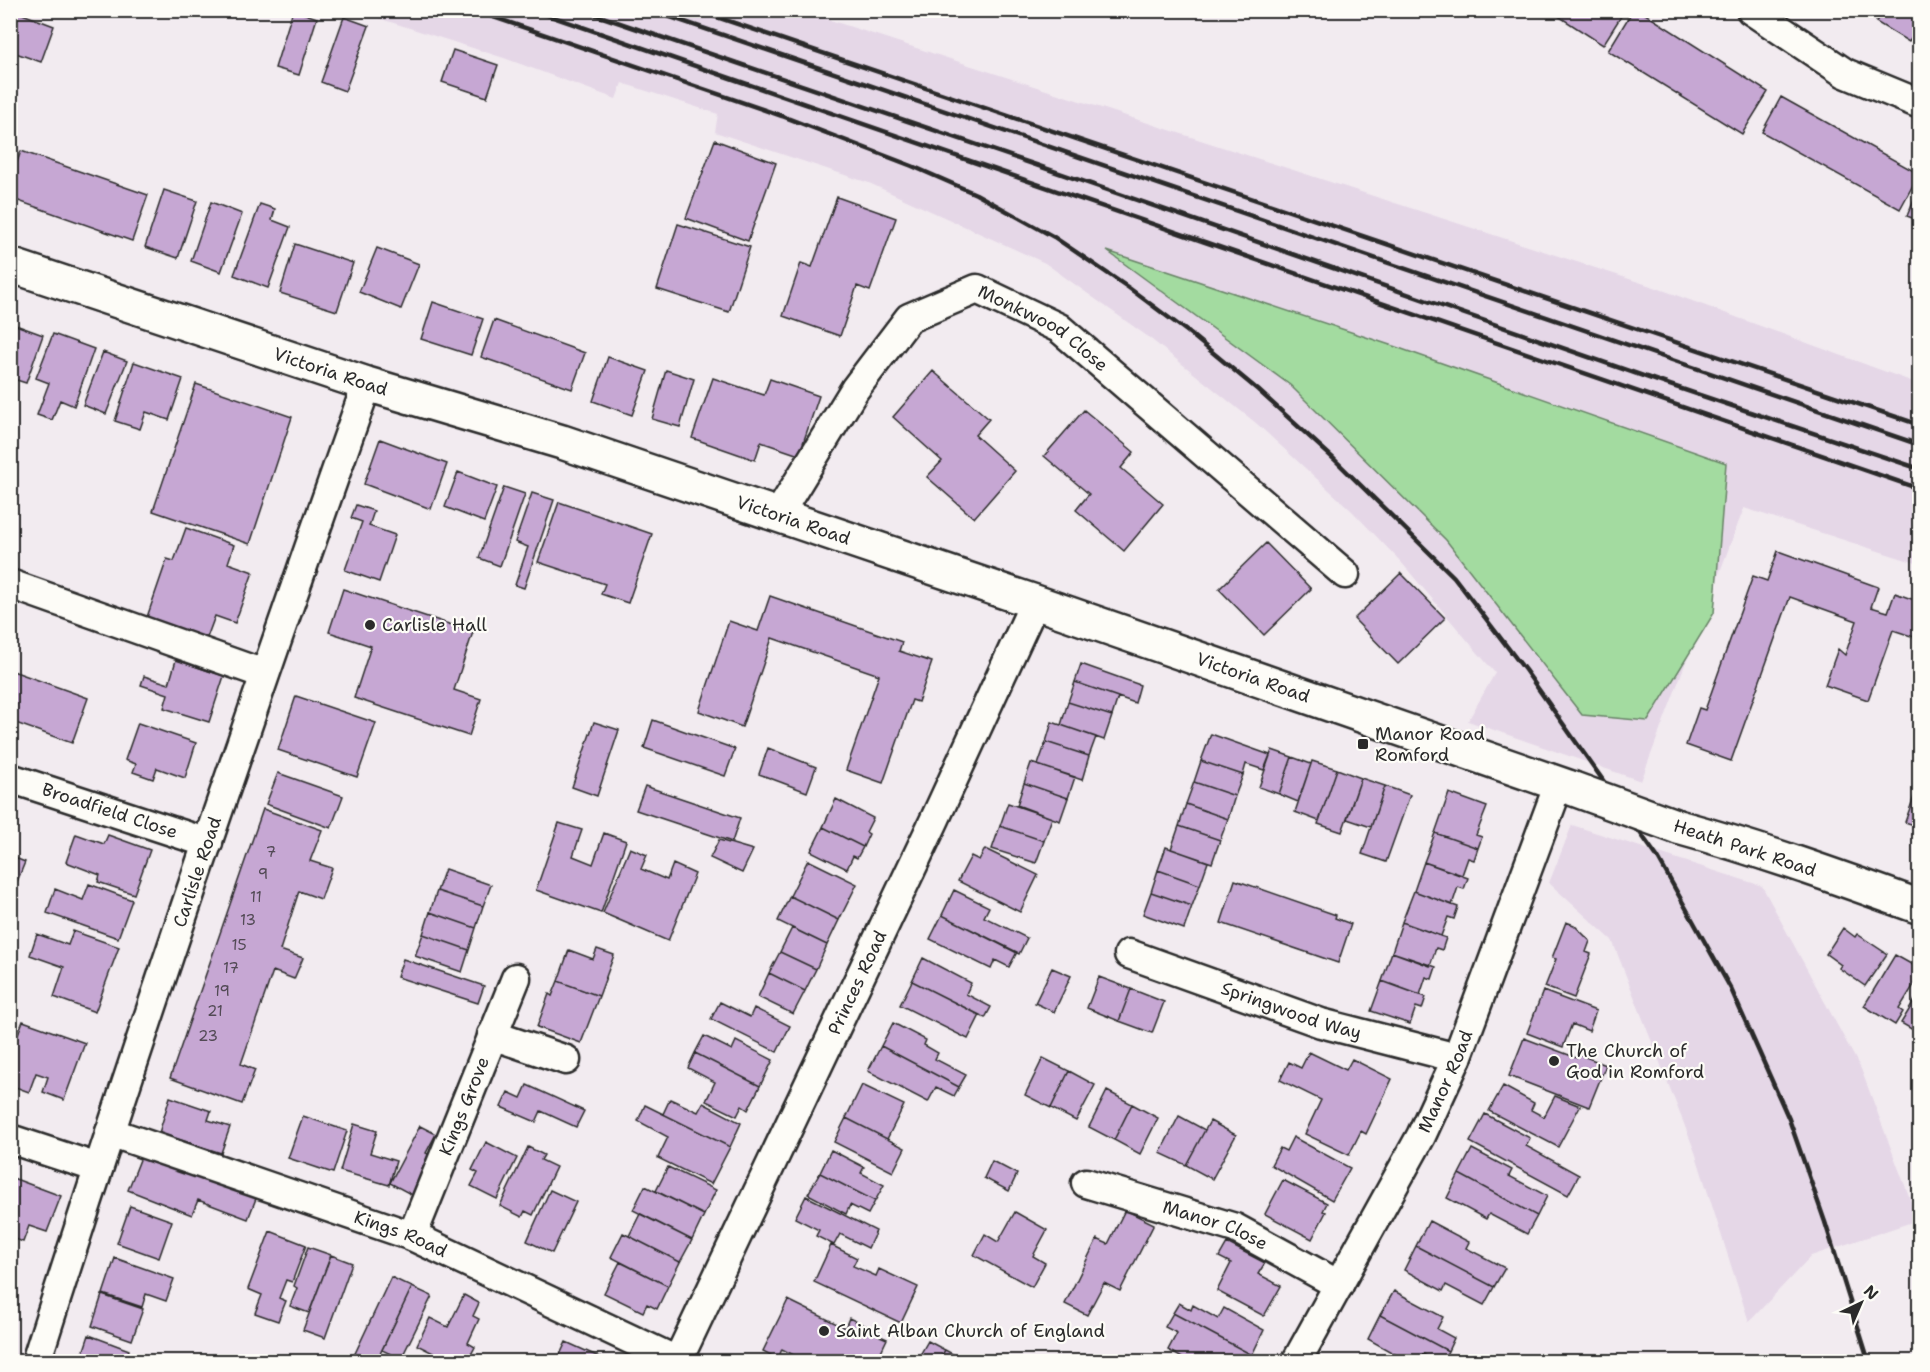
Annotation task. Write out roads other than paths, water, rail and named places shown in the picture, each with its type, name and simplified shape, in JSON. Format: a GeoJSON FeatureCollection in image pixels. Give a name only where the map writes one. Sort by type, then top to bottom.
{"type":"FeatureCollection","features":[{"type":"Feature","properties":{"kind":"street"},"geometry":{"type":"LineString","coordinates":[[1751,10],[1845,73],[1920,104]]}},
{"type":"Feature","properties":{"kind":"street","name":"Victoria Road"},"geometry":{"type":"LineString","coordinates":[[10,265],[367,384],[562,442],[1035,602],[1565,786]]}},
{"type":"Feature","properties":{"kind":"street","name":"Monkwood Close"},"geometry":{"type":"LineString","coordinates":[[778,515],[855,389],[909,318],[977,289],[1059,328],[1345,574]]}},
{"type":"Feature","properties":{"kind":"street","name":"Carlisle Road"},"geometry":{"type":"LineString","coordinates":[[36,1362],[98,1168],[264,674],[367,384]]}},
{"type":"Feature","properties":{"kind":"street"},"geometry":{"type":"LineString","coordinates":[[10,584],[264,674]]}},
{"type":"Feature","properties":{"kind":"street","name":"Princes Road"},"geometry":{"type":"LineString","coordinates":[[678,1361],[934,821],[1035,602]]}},
{"type":"Feature","properties":{"kind":"street","name":"Broadfield Close"},"geometry":{"type":"LineString","coordinates":[[10,778],[208,843]]}},
{"type":"Feature","properties":{"kind":"street","name":"Heath Park Road"},"geometry":{"type":"LineString","coordinates":[[1565,786],[1678,827],[1920,907]]}},
{"type":"Feature","properties":{"kind":"street","name":"Manor Road"},"geometry":{"type":"LineString","coordinates":[[1296,1362],[1421,1136],[1457,1058],[1565,786]]}},
{"type":"Feature","properties":{"kind":"street","name":"Springwood Way"},"geometry":{"type":"LineString","coordinates":[[1129,954],[1321,1023],[1457,1058]]}},
{"type":"Feature","properties":{"kind":"street","name":"Kings Grove"},"geometry":{"type":"LineString","coordinates":[[412,1236],[516,978]]}},
{"type":"Feature","properties":{"kind":"street"},"geometry":{"type":"LineString","coordinates":[[492,1035],[566,1060]]}},
{"type":"Feature","properties":{"kind":"street","name":"Kings Road"},"geometry":{"type":"LineString","coordinates":[[110,1132],[412,1236],[678,1361]]}},
{"type":"Feature","properties":{"kind":"street"},"geometry":{"type":"LineString","coordinates":[[10,1139],[98,1168]]}},
{"type":"Feature","properties":{"kind":"street","name":"Manor Close"},"geometry":{"type":"LineString","coordinates":[[1086,1183],[1235,1228],[1339,1285]]}},
{"type":"Feature","properties":{"kind":"railway"},"geometry":{"type":"LineString","coordinates":[[473,10],[782,116],[912,166],[976,194],[1054,237],[1129,288],[1188,332],[1258,390],[1334,459],[1454,577],[1525,670],[1658,858],[1731,989],[1789,1119],[1825,1222],[1869,1362]]}},
{"type":"Feature","properties":{"kind":"railway"},"geometry":{"type":"LineString","coordinates":[[533,10],[1920,489]]}},
{"type":"Feature","properties":{"kind":"railway"},"geometry":{"type":"LineString","coordinates":[[582,10],[1649,378],[1920,469]]}},
{"type":"Feature","properties":{"kind":"railway"},"geometry":{"type":"LineString","coordinates":[[650,10],[1920,445]]}},
{"type":"Feature","properties":{"kind":"railway"},"geometry":{"type":"LineString","coordinates":[[696,10],[1920,425]]}},
{"type":"Feature","properties":{"kind":"place","name":"Carlisle Hall"},"geometry":{"type":"Point","coordinates":[370,625]}},
{"type":"Feature","properties":{"kind":"place","name":"Manor Road Romford"},"geometry":{"type":"Point","coordinates":[1363,744]}},
{"type":"Feature","properties":{"kind":"place","name":"The Church of God in Romford"},"geometry":{"type":"Point","coordinates":[1554,1061]}},
{"type":"Feature","properties":{"kind":"place","name":"Saint Alban Church of England"},"geometry":{"type":"Point","coordinates":[824,1331]}}]}
